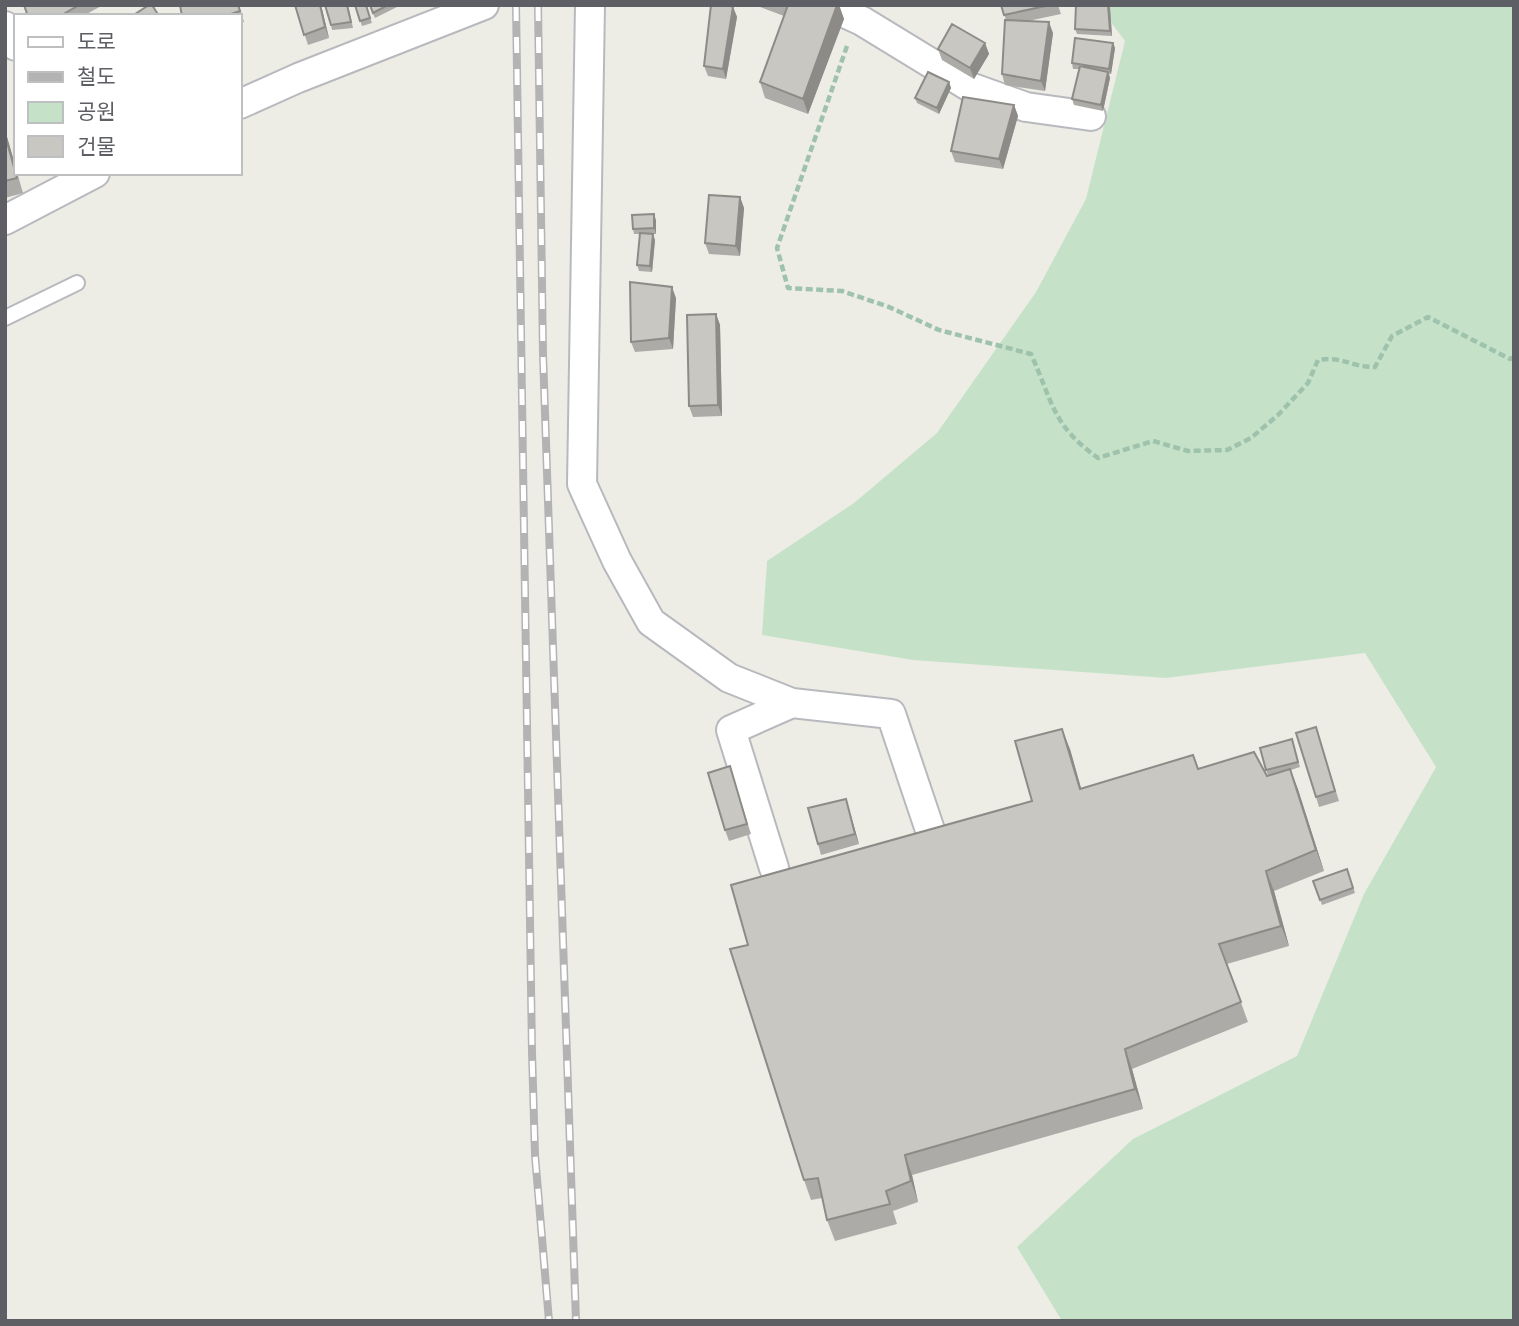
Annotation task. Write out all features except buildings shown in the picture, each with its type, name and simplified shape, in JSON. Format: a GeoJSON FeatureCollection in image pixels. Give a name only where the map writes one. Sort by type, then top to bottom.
{"type":"FeatureCollection","features":[{"type":"Feature","properties":{"kind":"street"},"geometry":{"type":"LineString","coordinates":[[242,103],[298,78],[484,5]]}},
{"type":"Feature","properties":{"kind":"street"},"geometry":{"type":"LineString","coordinates":[[590,5],[582,484],[617,561],[651,621],[729,678],[792,703],[891,714],[934,842]]}},
{"type":"Feature","properties":{"kind":"street"},"geometry":{"type":"LineString","coordinates":[[827,5],[862,21],[970,87],[1026,107],[1091,117]]}},
{"type":"Feature","properties":{"kind":"street"},"geometry":{"type":"LineString","coordinates":[[5,26],[14,42]]}},
{"type":"Feature","properties":{"kind":"street"},"geometry":{"type":"LineString","coordinates":[[5,220],[91,175]]}},
{"type":"Feature","properties":{"kind":"street"},"geometry":{"type":"LineString","coordinates":[[774,868],[732,730],[792,703]]}},
{"type":"Feature","properties":{"kind":"lane"},"geometry":{"type":"LineString","coordinates":[[5,318],[77,283]]}},
{"type":"Feature","properties":{"kind":"path"},"geometry":{"type":"LineString","coordinates":[[862,21],[848,43],[777,248],[788,288],[842,291],[889,307],[939,330],[1031,354],[1058,421],[1074,441],[1098,458],[1153,441],[1188,451],[1227,450],[1251,438],[1278,415],[1308,383],[1318,360],[1338,357],[1356,367],[1375,367],[1392,336],[1428,317],[1510,359],[1514,357]]}},
{"type":"Feature","properties":{"kind":"green space"},"geometry":{"type":"Polygon","coordinates":[[[1098,5],[1514,5],[1514,1321],[1062,1321],[1017,1247],[1133,1139],[1297,1056],[1364,894],[1436,767],[1365,653],[1166,678],[913,660],[762,635],[767,561],[854,503],[937,433],[1036,292],[1086,199],[1125,41],[1098,5]]]}},
{"type":"Feature","properties":{"kind":"railway"},"geometry":{"type":"LineString","coordinates":[[516,5],[532,1052],[535,1155],[549,1321]]}},
{"type":"Feature","properties":{"kind":"railway"},"geometry":{"type":"LineString","coordinates":[[538,5],[543,354],[576,1321]]}}]}
